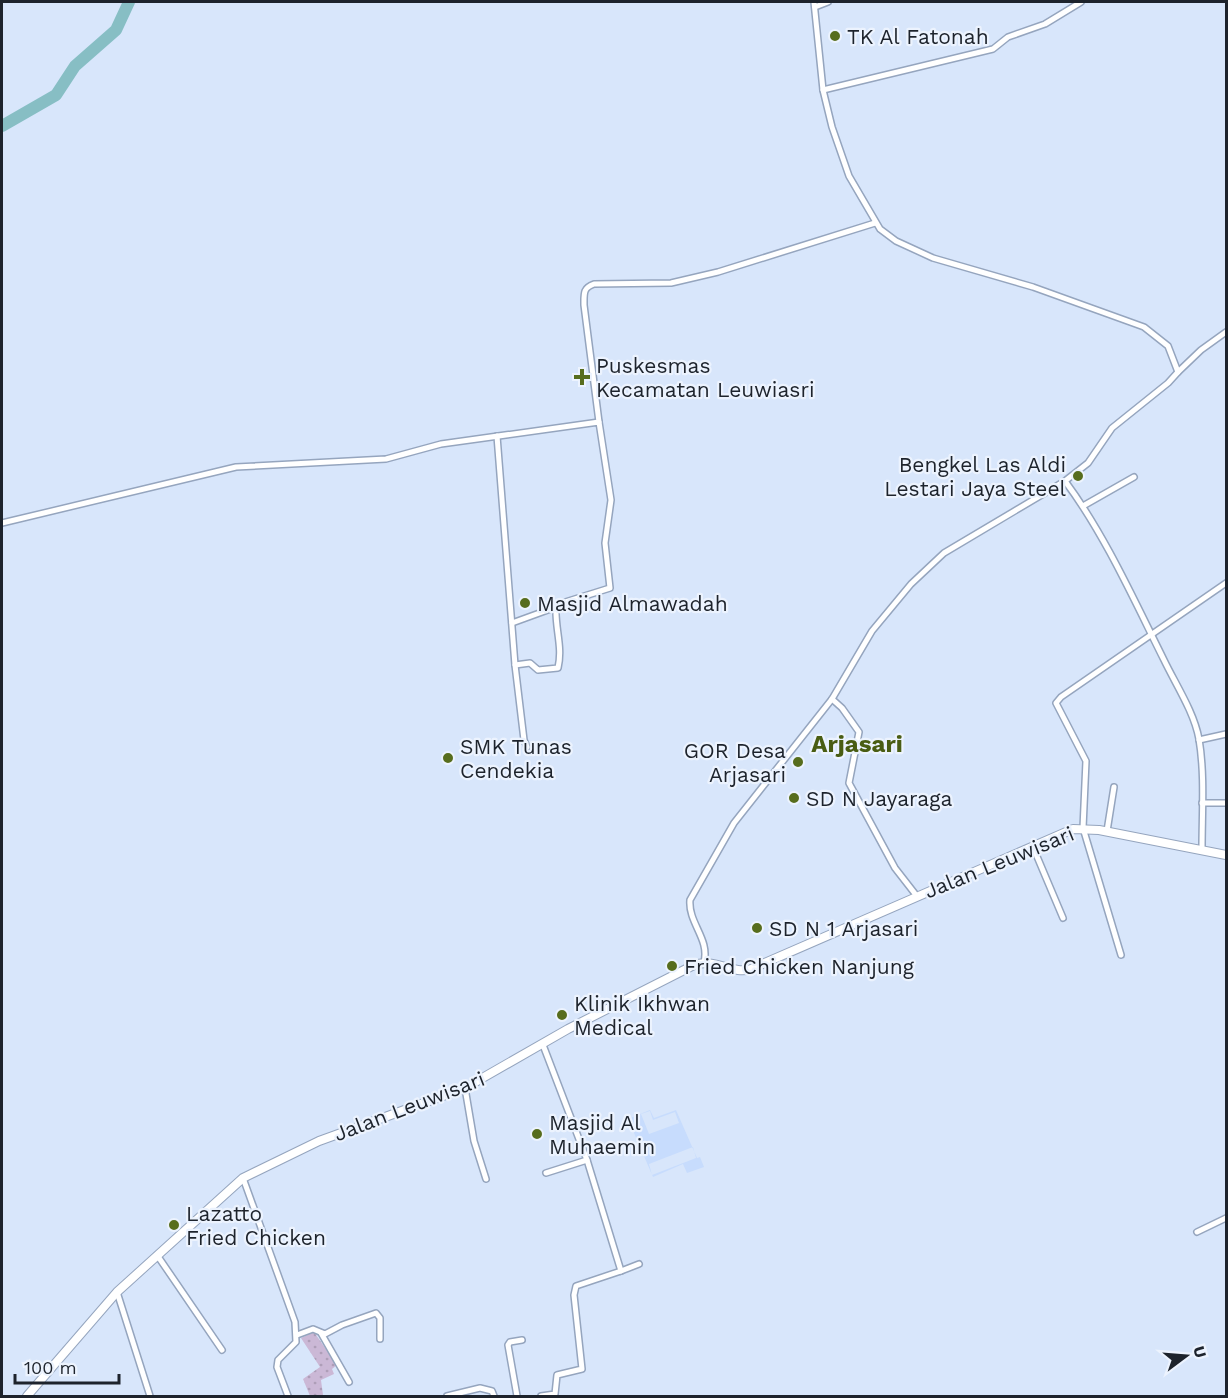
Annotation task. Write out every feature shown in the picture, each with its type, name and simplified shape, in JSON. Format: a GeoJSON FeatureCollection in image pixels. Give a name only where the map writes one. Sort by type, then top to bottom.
{"type":"FeatureCollection","features":[{"type":"Feature","properties":{"kind":"main road","name":"Jalan Leuwisari"},"geometry":{"type":"LineString","coordinates":[[27,1396],[117,1292],[243,1178],[319,1141],[465,1088],[631,996],[704,962],[745,970],[1068,830],[1083,828],[1107,831],[1227,855]]}},
{"type":"Feature","properties":{"kind":"street"},"geometry":{"type":"LineString","coordinates":[[828,2],[815,4],[823,90],[849,176],[874,223],[896,241],[933,258],[1033,287],[1144,327],[1168,346],[1178,372]]}},
{"type":"Feature","properties":{"kind":"street"},"geometry":{"type":"LineString","coordinates":[[823,90],[993,50],[1008,37],[1045,24],[1081,2]]}},
{"type":"Feature","properties":{"kind":"street"},"geometry":{"type":"LineString","coordinates":[[513,623],[559,604],[610,588],[605,543],[611,500],[584,304],[584,292],[587,286],[670,283],[718,272],[874,223]]}},
{"type":"Feature","properties":{"kind":"street"},"geometry":{"type":"LineString","coordinates":[[704,962],[706,946],[690,912],[690,900],[734,823],[832,699],[878,622],[934,561],[971,536],[1065,481],[1089,463],[1112,428],[1168,383],[1201,350],[1227,332]]}},
{"type":"Feature","properties":{"kind":"street"},"geometry":{"type":"LineString","coordinates":[[2,523],[236,467],[386,459],[441,444],[599,422]]}},
{"type":"Feature","properties":{"kind":"street"},"geometry":{"type":"LineString","coordinates":[[497,436],[515,665],[524,740],[528,747]]}},
{"type":"Feature","properties":{"kind":"street"},"geometry":{"type":"LineString","coordinates":[[1083,506],[1134,477]]}},
{"type":"Feature","properties":{"kind":"street"},"geometry":{"type":"LineString","coordinates":[[1065,481],[1083,506],[1186,703],[1199,740],[1202,849]]}},
{"type":"Feature","properties":{"kind":"street"},"geometry":{"type":"LineString","coordinates":[[1121,955],[1083,828],[1086,761],[1056,703],[1061,697],[1227,583]]}},
{"type":"Feature","properties":{"kind":"street"},"geometry":{"type":"LineString","coordinates":[[515,665],[530,663],[538,670],[558,668],[561,653],[556,633],[556,607]]}},
{"type":"Feature","properties":{"kind":"street"},"geometry":{"type":"LineString","coordinates":[[832,699],[842,708],[859,732],[849,783],[895,868],[916,895]]}},
{"type":"Feature","properties":{"kind":"street"},"geometry":{"type":"LineString","coordinates":[[1199,740],[1227,734]]}},
{"type":"Feature","properties":{"kind":"street"},"geometry":{"type":"LineString","coordinates":[[1107,831],[1114,787]]}},
{"type":"Feature","properties":{"kind":"street"},"geometry":{"type":"LineString","coordinates":[[1202,803],[1227,803]]}},
{"type":"Feature","properties":{"kind":"street"},"geometry":{"type":"LineString","coordinates":[[1033,847],[1063,918]]}},
{"type":"Feature","properties":{"kind":"street"},"geometry":{"type":"LineString","coordinates":[[543,1045],[587,1160],[621,1271]]}},
{"type":"Feature","properties":{"kind":"street"},"geometry":{"type":"LineString","coordinates":[[465,1088],[474,1141],[486,1179]]}},
{"type":"Feature","properties":{"kind":"street"},"geometry":{"type":"LineString","coordinates":[[546,1173],[587,1160]]}},
{"type":"Feature","properties":{"kind":"street"},"geometry":{"type":"LineString","coordinates":[[243,1178],[297,1335],[296,1342],[278,1360],[278,1367],[288,1396]]}},
{"type":"Feature","properties":{"kind":"street"},"geometry":{"type":"LineString","coordinates":[[1197,1232],[1227,1218]]}},
{"type":"Feature","properties":{"kind":"street"},"geometry":{"type":"LineString","coordinates":[[157,1255],[222,1350]]}},
{"type":"Feature","properties":{"kind":"street"},"geometry":{"type":"LineString","coordinates":[[541,1396],[556,1395],[555,1376],[582,1369],[574,1295],[576,1286],[639,1264]]}},
{"type":"Feature","properties":{"kind":"street"},"geometry":{"type":"LineString","coordinates":[[117,1292],[150,1396]]}},
{"type":"Feature","properties":{"kind":"street"},"geometry":{"type":"LineString","coordinates":[[297,1335],[313,1329],[321,1333],[328,1333],[342,1325],[376,1313],[380,1318],[380,1339]]}},
{"type":"Feature","properties":{"kind":"street"},"geometry":{"type":"LineString","coordinates":[[321,1333],[349,1382]]}},
{"type":"Feature","properties":{"kind":"street"},"geometry":{"type":"LineString","coordinates":[[517,1396],[508,1345],[510,1342],[522,1340]]}},
{"type":"Feature","properties":{"kind":"street"},"geometry":{"type":"LineString","coordinates":[[447,1396],[480,1388],[492,1391],[494,1396]]}},
{"type":"Feature","properties":{"kind":"shaded area"},"geometry":{"type":"Polygon","coordinates":[[[650,1110],[654,1118],[676,1110],[692,1147],[649,1164],[652,1174],[628,1119],[650,1110]],[[650,1111],[641,1114],[649,1134],[679,1123],[675,1112],[653,1120],[650,1111]]]}},
{"type":"Feature","properties":{"kind":"shaded area"},"geometry":{"type":"Polygon","coordinates":[[[694,1152],[697,1158],[700,1157],[704,1167],[687,1173],[683,1164],[653,1177],[652,1175],[696,1158],[694,1152]]]}},
{"type":"Feature","properties":{"kind":"shaded area"},"geometry":{"type":"Polygon","coordinates":[[[314,1332],[337,1365],[332,1369],[334,1374],[321,1380],[323,1395],[310,1396],[303,1379],[320,1367],[301,1338],[314,1332]]]}},
{"type":"Feature","properties":{"kind":"waterway"},"geometry":{"type":"LineString","coordinates":[[2,126],[56,95],[75,66],[116,30],[129,2]]}},
{"type":"Feature","properties":{"kind":"place","name":"TK Al Fatonah"},"geometry":{"type":"Point","coordinates":[835,36]}},
{"type":"Feature","properties":{"kind":"place","name":"Puskesmas Kecamatan Leuwiasri"},"geometry":{"type":"Point","coordinates":[582,377]}},
{"type":"Feature","properties":{"kind":"place","name":"Bengkel Las Aldi Lestari Jaya Steel"},"geometry":{"type":"Point","coordinates":[1078,476]}},
{"type":"Feature","properties":{"kind":"place","name":"Masjid Almawadah"},"geometry":{"type":"Point","coordinates":[525,603]}},
{"type":"Feature","properties":{"kind":"place","name":"SMK Tunas Cendekia"},"geometry":{"type":"Point","coordinates":[448,758]}},
{"type":"Feature","properties":{"kind":"place","name":"GOR Desa Arjasari"},"geometry":{"type":"Point","coordinates":[798,762]}},
{"type":"Feature","properties":{"kind":"place","name":"SD N Jayaraga"},"geometry":{"type":"Point","coordinates":[794,798]}},
{"type":"Feature","properties":{"kind":"place","name":"SD N 1 Arjasari"},"geometry":{"type":"Point","coordinates":[757,928]}},
{"type":"Feature","properties":{"kind":"place","name":"Fried Chicken Nanjung"},"geometry":{"type":"Point","coordinates":[672,966]}},
{"type":"Feature","properties":{"kind":"place","name":"Klinik Ikhwan Medical"},"geometry":{"type":"Point","coordinates":[562,1015]}},
{"type":"Feature","properties":{"kind":"place","name":"Masjid Al Muhaemin"},"geometry":{"type":"Point","coordinates":[537,1134]}},
{"type":"Feature","properties":{"kind":"place","name":"Lazatto Fried Chicken"},"geometry":{"type":"Point","coordinates":[174,1225]}},
{"type":"Feature","properties":{"kind":"district","name":"Arjasari"},"geometry":{"type":"Point","coordinates":[857,744]}}]}
